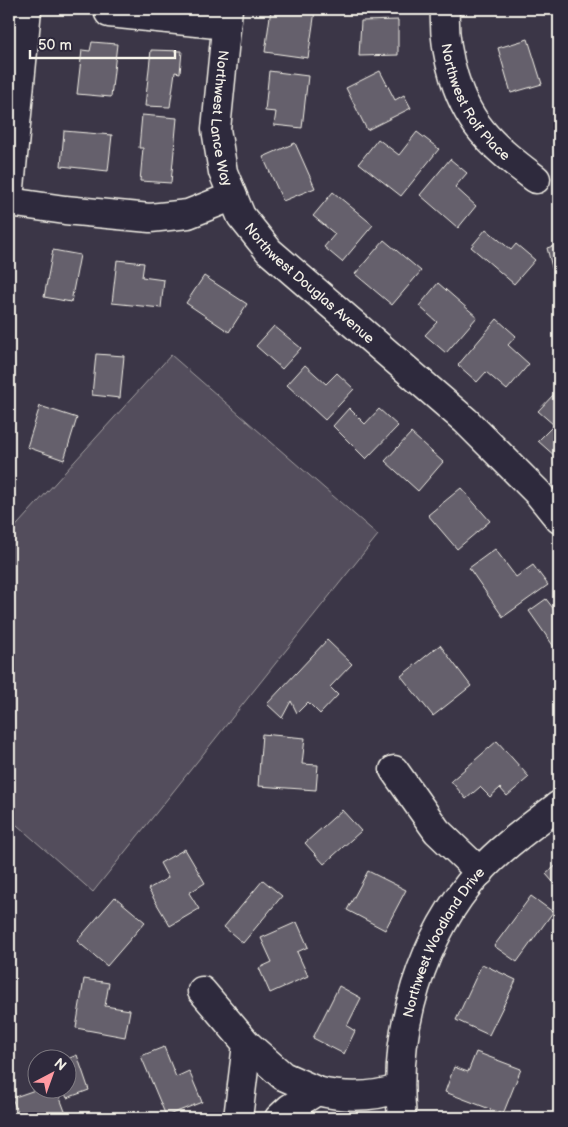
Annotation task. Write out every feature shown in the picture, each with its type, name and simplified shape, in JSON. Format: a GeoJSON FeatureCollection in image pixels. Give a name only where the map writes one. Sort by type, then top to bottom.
{"type":"FeatureCollection","features":[{"type":"Feature","properties":{"kind":"street"},"geometry":{"type":"LineString","coordinates":[[27,9],[11,150],[9,200],[65,210],[150,218],[188,214],[231,197]]}},
{"type":"Feature","properties":{"kind":"street","name":"Northwest Rolf Place"},"geometry":{"type":"LineString","coordinates":[[445,9],[446,32],[452,68],[459,90],[474,120],[486,136],[515,164],[536,179]]}},
{"type":"Feature","properties":{"kind":"street"},"geometry":{"type":"LineString","coordinates":[[109,13],[227,17]]}},
{"type":"Feature","properties":{"kind":"street","name":"Northwest Lance Way"},"geometry":{"type":"LineString","coordinates":[[227,17],[216,129],[223,172],[231,197]]}},
{"type":"Feature","properties":{"kind":"street","name":"Northwest Douglas Avenue"},"geometry":{"type":"LineString","coordinates":[[231,197],[250,228],[269,251],[466,421],[538,493],[559,519]]}},
{"type":"Feature","properties":{"kind":"street"},"geometry":{"type":"LineString","coordinates":[[394,770],[437,831],[480,872]]}},
{"type":"Feature","properties":{"kind":"street","name":"Northwest Woodland Drive"},"geometry":{"type":"LineString","coordinates":[[402,1118],[400,1058],[404,1031],[416,985],[434,940],[461,895],[480,872],[499,853],[559,805]]}},
{"type":"Feature","properties":{"kind":"street"},"geometry":{"type":"LineString","coordinates":[[202,991],[247,1044],[283,1076],[317,1091],[336,1096],[366,1096],[400,1088]]}},
{"type":"Feature","properties":{"kind":"street"},"geometry":{"type":"LineString","coordinates":[[238,1118],[247,1044]]}},
{"type":"Feature","properties":{"kind":"street"},"geometry":{"type":"LineString","coordinates":[[279,1118],[290,1108],[317,1091]]}},
{"type":"Feature","properties":{"kind":"shaded area"},"geometry":{"type":"Polygon","coordinates":[[[171,355],[378,535],[93,892],[9,818],[9,534],[171,355]]]}},
{"type":"Feature","properties":{"kind":"building"},"geometry":{"type":"Polygon","coordinates":[[[271,9],[315,11],[308,58],[265,52],[271,9]]]}},
{"type":"Feature","properties":{"kind":"building"},"geometry":{"type":"Polygon","coordinates":[[[398,20],[398,55],[359,56],[361,21],[398,20]]]}},
{"type":"Feature","properties":{"kind":"building"},"geometry":{"type":"Polygon","coordinates":[[[528,39],[542,84],[511,93],[498,48],[528,39]]]}},
{"type":"Feature","properties":{"kind":"building"},"geometry":{"type":"Polygon","coordinates":[[[92,42],[117,44],[111,97],[77,94],[82,50],[90,51],[92,42]]]}},
{"type":"Feature","properties":{"kind":"building"},"geometry":{"type":"Polygon","coordinates":[[[151,50],[182,51],[180,73],[175,72],[170,107],[145,106],[151,50]]]}},
{"type":"Feature","properties":{"kind":"building"},"geometry":{"type":"Polygon","coordinates":[[[269,71],[308,76],[302,128],[274,125],[276,112],[265,111],[269,71]]]}},
{"type":"Feature","properties":{"kind":"building"},"geometry":{"type":"Polygon","coordinates":[[[380,71],[395,100],[404,95],[411,108],[367,130],[346,88],[380,71]]]}},
{"type":"Feature","properties":{"kind":"building"},"geometry":{"type":"Polygon","coordinates":[[[142,115],[177,118],[171,183],[140,181],[143,148],[139,148],[142,115]]]}},
{"type":"Feature","properties":{"kind":"building"},"geometry":{"type":"Polygon","coordinates":[[[64,131],[112,135],[108,171],[61,166],[64,131]]]}},
{"type":"Feature","properties":{"kind":"building"},"geometry":{"type":"Polygon","coordinates":[[[417,132],[439,149],[401,196],[359,163],[378,139],[399,155],[417,132]]]}},
{"type":"Feature","properties":{"kind":"building"},"geometry":{"type":"Polygon","coordinates":[[[295,143],[315,188],[283,201],[263,157],[295,143]]]}},
{"type":"Feature","properties":{"kind":"building"},"geometry":{"type":"Polygon","coordinates":[[[450,159],[467,173],[455,187],[476,206],[458,228],[420,195],[450,159]]]}},
{"type":"Feature","properties":{"kind":"building"},"geometry":{"type":"Polygon","coordinates":[[[333,192],[373,225],[342,262],[324,247],[335,234],[313,216],[333,192]]]}},
{"type":"Feature","properties":{"kind":"building"},"geometry":{"type":"Polygon","coordinates":[[[486,229],[511,250],[516,244],[535,260],[514,284],[471,247],[486,229]]]}},
{"type":"Feature","properties":{"kind":"building"},"geometry":{"type":"Polygon","coordinates":[[[384,240],[421,271],[392,305],[355,274],[384,240]]]}},
{"type":"Feature","properties":{"kind":"building"},"geometry":{"type":"Polygon","coordinates":[[[559,244],[559,278],[555,279],[547,248],[559,244]]]}},
{"type":"Feature","properties":{"kind":"building"},"geometry":{"type":"Polygon","coordinates":[[[53,250],[80,255],[71,302],[44,297],[53,250]]]}},
{"type":"Feature","properties":{"kind":"building"},"geometry":{"type":"Polygon","coordinates":[[[117,260],[144,263],[142,277],[164,280],[161,308],[112,303],[117,260]]]}},
{"type":"Feature","properties":{"kind":"building"},"geometry":{"type":"Polygon","coordinates":[[[204,276],[247,304],[229,332],[186,303],[204,276]]]}},
{"type":"Feature","properties":{"kind":"building"},"geometry":{"type":"Polygon","coordinates":[[[438,283],[477,317],[446,353],[425,335],[437,322],[419,306],[438,283]]]}},
{"type":"Feature","properties":{"kind":"building"},"geometry":{"type":"Polygon","coordinates":[[[497,319],[516,336],[508,345],[529,364],[507,390],[486,372],[477,382],[458,365],[497,319]]]}},
{"type":"Feature","properties":{"kind":"building"},"geometry":{"type":"Polygon","coordinates":[[[274,326],[301,348],[282,369],[256,346],[274,326]]]}},
{"type":"Feature","properties":{"kind":"building"},"geometry":{"type":"Polygon","coordinates":[[[96,354],[124,356],[120,398],[92,395],[96,354]]]}},
{"type":"Feature","properties":{"kind":"building"},"geometry":{"type":"Polygon","coordinates":[[[305,365],[326,384],[337,373],[354,389],[325,420],[287,385],[305,365]]]}},
{"type":"Feature","properties":{"kind":"building"},"geometry":{"type":"Polygon","coordinates":[[[555,393],[559,398],[559,454],[556,457],[538,441],[554,425],[538,411],[555,393]]]}},
{"type":"Feature","properties":{"kind":"building"},"geometry":{"type":"Polygon","coordinates":[[[40,406],[77,418],[64,460],[27,447],[40,406]]]}},
{"type":"Feature","properties":{"kind":"building"},"geometry":{"type":"Polygon","coordinates":[[[349,408],[365,424],[379,409],[398,426],[366,459],[333,426],[349,408]]]}},
{"type":"Feature","properties":{"kind":"building"},"geometry":{"type":"Polygon","coordinates":[[[411,433],[443,462],[418,491],[385,461],[411,433]]]}},
{"type":"Feature","properties":{"kind":"building"},"geometry":{"type":"Polygon","coordinates":[[[461,488],[490,521],[457,549],[428,515],[461,488]]]}},
{"type":"Feature","properties":{"kind":"building"},"geometry":{"type":"Polygon","coordinates":[[[495,549],[516,577],[533,565],[548,585],[503,617],[469,568],[495,549]]]}},
{"type":"Feature","properties":{"kind":"building"},"geometry":{"type":"Polygon","coordinates":[[[546,599],[556,612],[559,609],[559,654],[529,611],[546,599]]]}},
{"type":"Feature","properties":{"kind":"building"},"geometry":{"type":"Polygon","coordinates":[[[327,640],[352,664],[330,687],[338,695],[320,714],[308,702],[297,713],[291,701],[282,718],[267,704],[327,640]]]}},
{"type":"Feature","properties":{"kind":"building"},"geometry":{"type":"Polygon","coordinates":[[[440,645],[471,686],[433,716],[401,676],[440,645]]]}},
{"type":"Feature","properties":{"kind":"building"},"geometry":{"type":"Polygon","coordinates":[[[262,734],[305,738],[302,764],[318,765],[316,790],[258,786],[262,734]]]}},
{"type":"Feature","properties":{"kind":"building"},"geometry":{"type":"Polygon","coordinates":[[[497,741],[529,777],[507,796],[500,788],[490,797],[480,787],[466,799],[451,781],[497,741]]]}},
{"type":"Feature","properties":{"kind":"building"},"geometry":{"type":"Polygon","coordinates":[[[342,810],[361,831],[324,864],[305,843],[342,810]]]}},
{"type":"Feature","properties":{"kind":"building"},"geometry":{"type":"Polygon","coordinates":[[[185,849],[205,883],[189,893],[199,909],[170,926],[148,889],[168,878],[160,863],[185,849]]]}},
{"type":"Feature","properties":{"kind":"building"},"geometry":{"type":"Polygon","coordinates":[[[559,863],[559,889],[546,874],[559,863]]]}},
{"type":"Feature","properties":{"kind":"building"},"geometry":{"type":"Polygon","coordinates":[[[368,871],[406,890],[385,930],[347,910],[368,871]]]}},
{"type":"Feature","properties":{"kind":"building"},"geometry":{"type":"Polygon","coordinates":[[[263,880],[282,896],[243,943],[224,927],[263,880]]]}},
{"type":"Feature","properties":{"kind":"building"},"geometry":{"type":"Polygon","coordinates":[[[531,896],[553,912],[517,962],[494,946],[531,896]]]}},
{"type":"Feature","properties":{"kind":"building"},"geometry":{"type":"Polygon","coordinates":[[[115,897],[145,922],[107,966],[77,941],[115,897]]]}},
{"type":"Feature","properties":{"kind":"building"},"geometry":{"type":"Polygon","coordinates":[[[297,922],[308,947],[297,952],[308,976],[270,993],[259,968],[272,962],[261,938],[297,922]]]}},
{"type":"Feature","properties":{"kind":"building"},"geometry":{"type":"Polygon","coordinates":[[[482,964],[516,980],[489,1035],[456,1020],[482,964]]]}},
{"type":"Feature","properties":{"kind":"building"},"geometry":{"type":"Polygon","coordinates":[[[84,979],[109,983],[105,1006],[130,1010],[125,1037],[76,1028],[84,979]]]}},
{"type":"Feature","properties":{"kind":"building"},"geometry":{"type":"Polygon","coordinates":[[[339,986],[361,998],[347,1026],[355,1031],[344,1054],[313,1038],[339,986]]]}},
{"type":"Feature","properties":{"kind":"building"},"geometry":{"type":"Polygon","coordinates":[[[164,1047],[176,1077],[189,1071],[202,1102],[166,1116],[141,1056],[164,1047]]]}},
{"type":"Feature","properties":{"kind":"building"},"geometry":{"type":"Polygon","coordinates":[[[476,1052],[521,1069],[503,1114],[445,1092],[454,1067],[468,1072],[476,1052]]]}},
{"type":"Feature","properties":{"kind":"building"},"geometry":{"type":"Polygon","coordinates":[[[78,1058],[89,1090],[78,1094],[78,1058]]]}},
{"type":"Feature","properties":{"kind":"building"},"geometry":{"type":"Polygon","coordinates":[[[28,1092],[28,1100],[61,1100],[66,1114],[54,1118],[20,1118],[12,1098],[28,1092]]]}}]}
